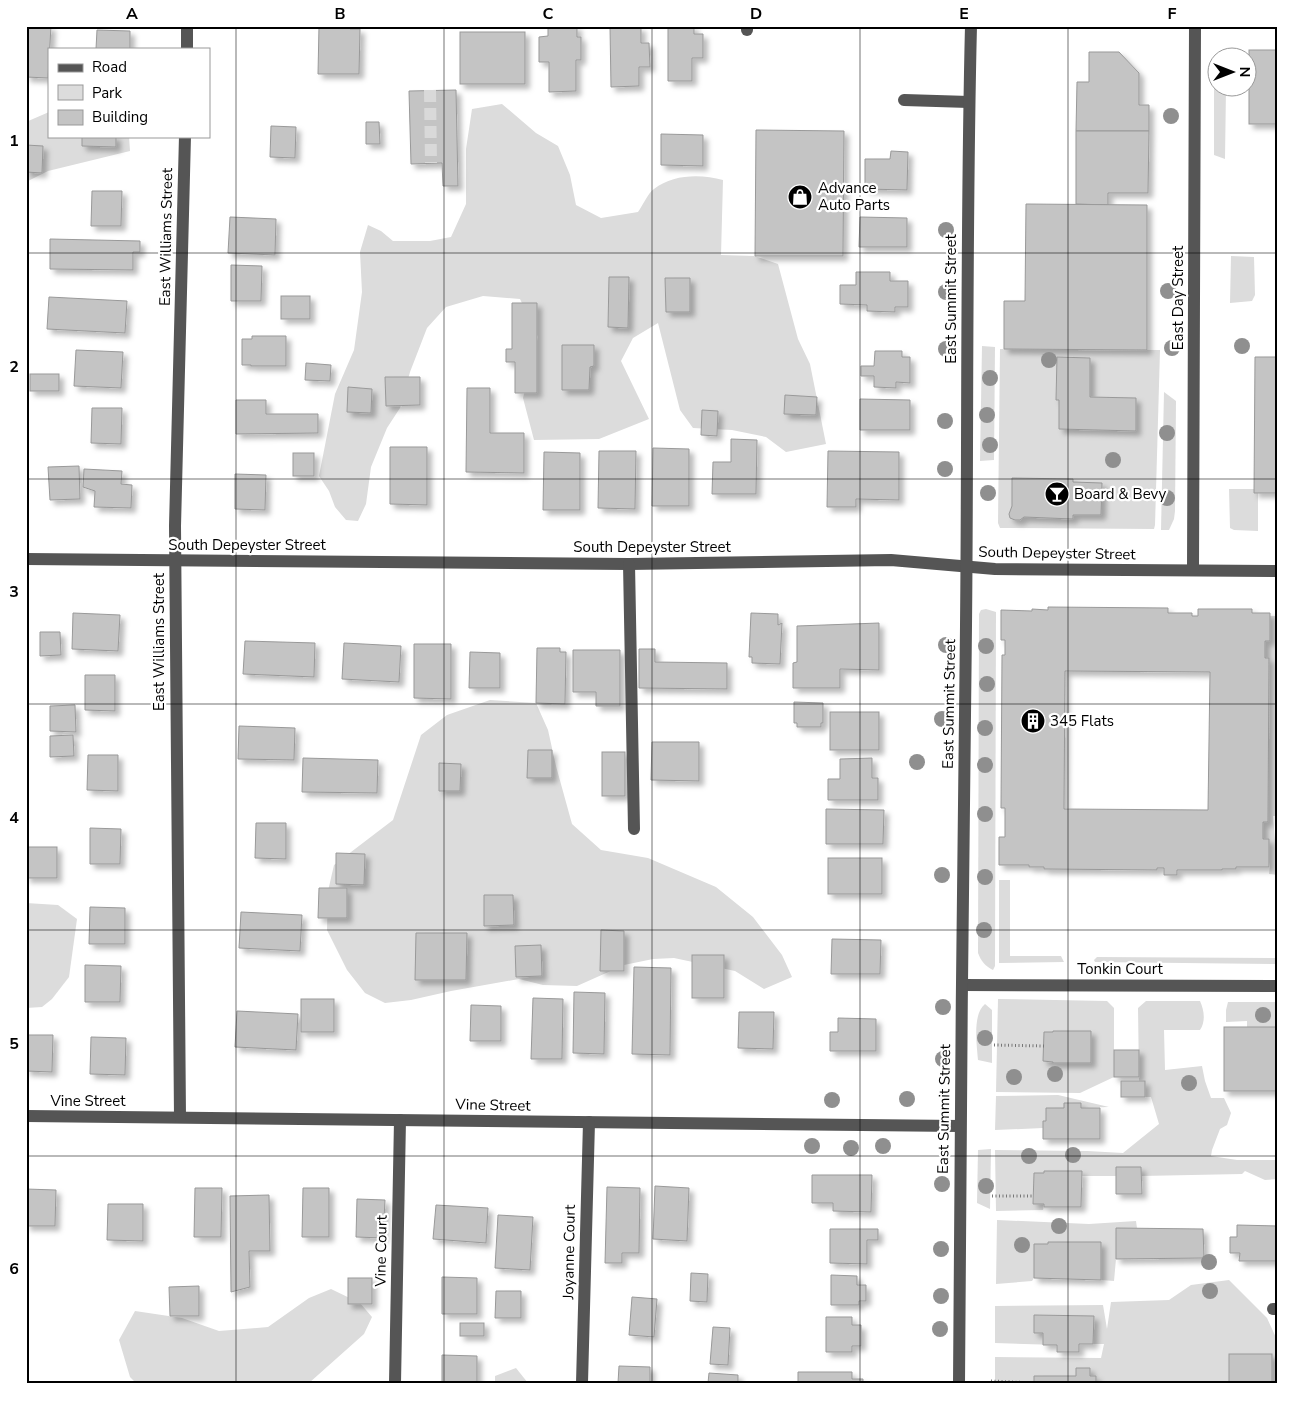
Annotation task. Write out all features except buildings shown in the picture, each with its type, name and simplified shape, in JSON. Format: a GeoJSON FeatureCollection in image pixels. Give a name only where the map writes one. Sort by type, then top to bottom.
{"type":"FeatureCollection","features":[{"type":"Feature","properties":{"kind":"street"},"geometry":{"type":"LineString","coordinates":[[187,26],[187,48]]}},
{"type":"Feature","properties":{"kind":"street","name":"East Summit Street"},"geometry":{"type":"LineString","coordinates":[[959,1383],[971,26]]}},
{"type":"Feature","properties":{"kind":"street","name":"East Day Street"},"geometry":{"type":"LineString","coordinates":[[1192,570],[1195,26]]}},
{"type":"Feature","properties":{"kind":"street"},"geometry":{"type":"LineString","coordinates":[[904,100],[969,102]]}},
{"type":"Feature","properties":{"kind":"street","name":"East Williams Street"},"geometry":{"type":"LineString","coordinates":[[180,1118],[175,561],[184,138]]}},
{"type":"Feature","properties":{"kind":"street","name":"South Depeyster Street"},"geometry":{"type":"LineString","coordinates":[[26,559],[629,564],[891,560],[966,568],[995,569],[1278,571]]}},
{"type":"Feature","properties":{"kind":"street"},"geometry":{"type":"LineString","coordinates":[[629,564],[634,829]]}},
{"type":"Feature","properties":{"kind":"street","name":"Tonkin Court"},"geometry":{"type":"LineString","coordinates":[[963,985],[1278,986]]}},
{"type":"Feature","properties":{"kind":"street","name":"Vine Street"},"geometry":{"type":"LineString","coordinates":[[26,1116],[960,1126]]}},
{"type":"Feature","properties":{"kind":"street","name":"Vine Court"},"geometry":{"type":"LineString","coordinates":[[395,1383],[400,1120]]}},
{"type":"Feature","properties":{"kind":"street","name":"Joyanne Court"},"geometry":{"type":"LineString","coordinates":[[582,1383],[589,1122]]}},
{"type":"Feature","properties":{"kind":"path"},"geometry":{"type":"LineString","coordinates":[[994,1045],[1044,1046]]}},
{"type":"Feature","properties":{"kind":"path"},"geometry":{"type":"LineString","coordinates":[[992,1196],[1034,1196]]}},
{"type":"Feature","properties":{"kind":"path"},"geometry":{"type":"LineString","coordinates":[[991,1381],[1034,1383]]}},
{"type":"Feature","properties":{"kind":"green space"},"geometry":{"type":"Polygon","coordinates":[[[1214,98],[1226,98],[1225,159],[1214,155],[1214,98]]]}},
{"type":"Feature","properties":{"kind":"green space"},"geometry":{"type":"Polygon","coordinates":[[[502,104],[536,133],[558,146],[570,175],[576,205],[601,218],[638,212],[652,191],[670,180],[697,176],[723,180],[721,255],[755,256],[778,264],[798,339],[810,364],[826,444],[786,452],[766,437],[732,430],[693,428],[680,410],[658,323],[633,338],[621,361],[649,419],[599,439],[534,440],[523,398],[538,337],[520,299],[483,296],[446,307],[427,328],[410,372],[400,408],[387,428],[371,467],[366,504],[358,521],[346,520],[335,507],[329,491],[319,476],[335,394],[354,350],[362,292],[360,252],[368,225],[381,231],[393,241],[430,241],[451,237],[466,204],[466,149],[472,109],[502,104]]]}},
{"type":"Feature","properties":{"kind":"green space"},"geometry":{"type":"Polygon","coordinates":[[[48,112],[48,138],[129,138],[130,151],[48,171],[26,182],[26,122],[48,112]]]}},
{"type":"Feature","properties":{"kind":"green space"},"geometry":{"type":"Polygon","coordinates":[[[1231,256],[1254,257],[1255,295],[1252,301],[1230,303],[1231,256]]]}},
{"type":"Feature","properties":{"kind":"green space"},"geometry":{"type":"Polygon","coordinates":[[[982,346],[995,347],[994,460],[980,461],[982,346]]]}},
{"type":"Feature","properties":{"kind":"green space"},"geometry":{"type":"Polygon","coordinates":[[[1000,349],[1160,350],[1154,529],[1000,528],[998,523],[1000,349]]]}},
{"type":"Feature","properties":{"kind":"green space"},"geometry":{"type":"Polygon","coordinates":[[[1164,392],[1176,401],[1175,511],[1169,530],[1161,530],[1164,392]]]}},
{"type":"Feature","properties":{"kind":"green space"},"geometry":{"type":"Polygon","coordinates":[[[1229,489],[1254,489],[1254,493],[1258,493],[1258,531],[1234,530],[1230,528],[1229,489]]]}},
{"type":"Feature","properties":{"kind":"green space"},"geometry":{"type":"Polygon","coordinates":[[[986,609],[996,612],[995,966],[993,970],[984,963],[978,953],[979,614],[981,610],[986,609]]]}},
{"type":"Feature","properties":{"kind":"green space"},"geometry":{"type":"Polygon","coordinates":[[[1270,616],[1278,616],[1276,626],[1275,816],[1273,816],[1278,875],[1269,874],[1270,866],[1263,839],[1263,822],[1268,822],[1269,658],[1265,658],[1265,641],[1270,616]]]}},
{"type":"Feature","properties":{"kind":"green space"},"geometry":{"type":"Polygon","coordinates":[[[490,700],[536,703],[548,730],[572,824],[601,850],[648,858],[716,887],[753,917],[782,955],[792,977],[764,989],[735,971],[674,958],[653,959],[624,965],[577,986],[543,985],[519,979],[411,1000],[385,1003],[365,993],[347,970],[327,930],[328,891],[334,865],[393,820],[421,735],[447,715],[490,700]]]}},
{"type":"Feature","properties":{"kind":"green space"},"geometry":{"type":"Polygon","coordinates":[[[999,880],[1010,880],[1010,956],[1061,956],[1064,962],[999,963],[999,880]]]}},
{"type":"Feature","properties":{"kind":"green space"},"geometry":{"type":"Polygon","coordinates":[[[26,903],[58,905],[77,919],[69,977],[52,999],[42,1007],[26,1008],[26,903]]]}},
{"type":"Feature","properties":{"kind":"green space"},"geometry":{"type":"Polygon","coordinates":[[[1097,957],[1278,958],[1278,964],[1095,962],[1094,960],[1097,957]]]}},
{"type":"Feature","properties":{"kind":"green space"},"geometry":{"type":"Polygon","coordinates":[[[998,999],[1107,1001],[1114,1008],[1114,1077],[1080,1093],[996,1092],[998,999]]]}},
{"type":"Feature","properties":{"kind":"green space"},"geometry":{"type":"Polygon","coordinates":[[[1146,1001],[1200,1001],[1204,1016],[1200,1030],[1164,1030],[1165,1070],[1202,1066],[1211,1098],[1224,1098],[1231,1113],[1227,1125],[1220,1129],[1211,1156],[1237,1160],[1278,1160],[1278,1179],[1265,1180],[1245,1171],[1242,1174],[1141,1176],[1141,1167],[1116,1167],[1116,1176],[1034,1173],[1033,1204],[1044,1204],[1043,1210],[996,1211],[995,1150],[1123,1153],[1159,1124],[1151,1097],[1145,1097],[1145,1081],[1139,1081],[1138,1008],[1146,1001]]]}},
{"type":"Feature","properties":{"kind":"green space"},"geometry":{"type":"Polygon","coordinates":[[[1228,1002],[1278,1002],[1278,1027],[1247,1027],[1247,1021],[1226,1022],[1228,1002]]]}},
{"type":"Feature","properties":{"kind":"green space"},"geometry":{"type":"Polygon","coordinates":[[[985,1004],[992,1010],[992,1063],[978,1060],[977,1022],[978,1015],[985,1004]]]}},
{"type":"Feature","properties":{"kind":"green space"},"geometry":{"type":"Polygon","coordinates":[[[1058,1095],[1109,1107],[1081,1108],[1081,1103],[1064,1103],[1064,1108],[1046,1108],[1046,1121],[1043,1121],[1043,1128],[995,1130],[996,1096],[1058,1095]]]}},
{"type":"Feature","properties":{"kind":"green space"},"geometry":{"type":"Polygon","coordinates":[[[991,1149],[990,1209],[977,1203],[978,1150],[991,1149]]]}},
{"type":"Feature","properties":{"kind":"green space"},"geometry":{"type":"Polygon","coordinates":[[[997,1220],[1089,1224],[1136,1221],[1137,1228],[1116,1229],[1114,1281],[1101,1280],[1101,1242],[1048,1242],[1048,1244],[1034,1244],[1034,1278],[1032,1281],[996,1284],[997,1220]]]}},
{"type":"Feature","properties":{"kind":"green space"},"geometry":{"type":"Polygon","coordinates":[[[1229,1280],[1267,1318],[1278,1342],[1278,1383],[995,1383],[995,1357],[1101,1358],[1104,1344],[1079,1344],[1079,1352],[1057,1352],[1057,1345],[995,1343],[995,1306],[1103,1305],[1107,1329],[1111,1302],[1169,1300],[1191,1285],[1229,1280]]]}},
{"type":"Feature","properties":{"kind":"green space"},"geometry":{"type":"Polygon","coordinates":[[[331,1289],[360,1303],[372,1317],[364,1334],[309,1383],[136,1383],[130,1377],[119,1340],[135,1311],[182,1318],[219,1331],[268,1327],[309,1298],[331,1289]]]}},
{"type":"Feature","properties":{"kind":"green space"},"geometry":{"type":"Polygon","coordinates":[[[516,1368],[528,1383],[495,1383],[495,1376],[516,1368]]]}},
{"type":"Feature","properties":{"kind":"tunnel"},"geometry":{"type":"LineString","coordinates":[[430,90],[431,163]]}},
{"type":"Feature","properties":{"kind":"place","name":"Advance Auto Parts"},"geometry":{"type":"Point","coordinates":[800,197]}},
{"type":"Feature","properties":{"kind":"place","name":"Board & Bevy"},"geometry":{"type":"Point","coordinates":[1057,494]}},
{"type":"Feature","properties":{"kind":"place","name":"345 Flats"},"geometry":{"type":"Point","coordinates":[1033,721]}}]}
